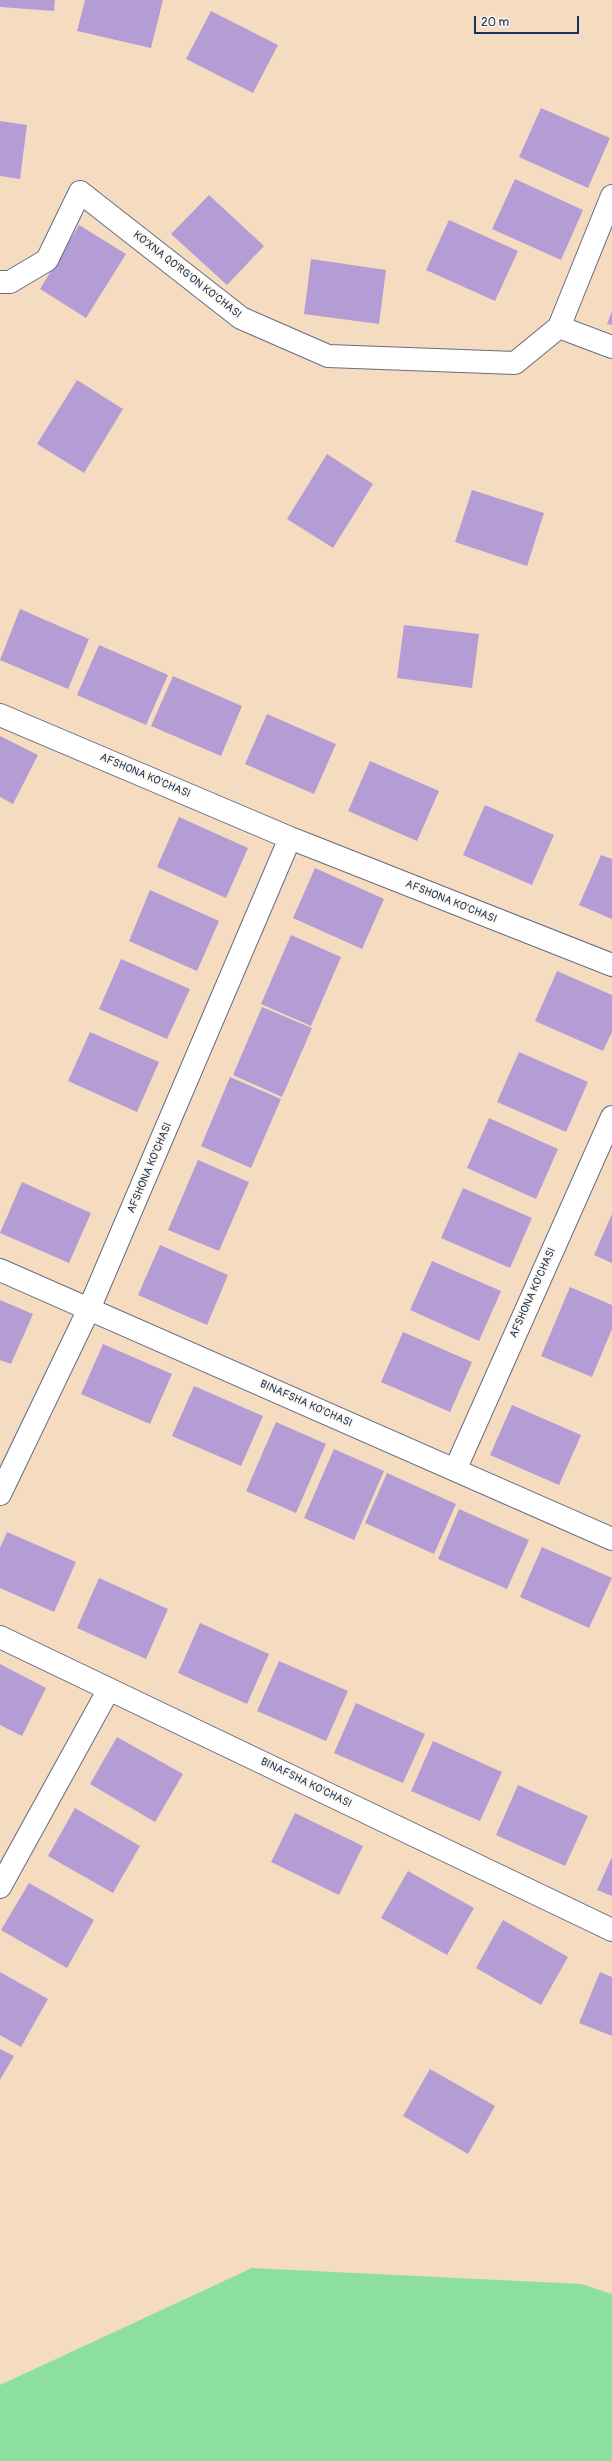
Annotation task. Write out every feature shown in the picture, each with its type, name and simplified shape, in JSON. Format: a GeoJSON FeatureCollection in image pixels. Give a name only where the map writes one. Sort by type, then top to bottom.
{"type":"FeatureCollection","features":[{"type":"Feature","properties":{"kind":"street","name":"KO'XNA QO'RG'ON KO'CHASI"},"geometry":{"type":"LineString","coordinates":[[0,282],[10,282],[47,260],[80,192],[241,318],[328,356],[515,363],[558,327],[612,196]]}},
{"type":"Feature","properties":{"kind":"street"},"geometry":{"type":"LineString","coordinates":[[558,327],[612,347]]}},
{"type":"Feature","properties":{"kind":"street","name":"AFSHONA KO'CHASI"},"geometry":{"type":"LineString","coordinates":[[0,715],[290,838],[612,965]]}},
{"type":"Feature","properties":{"kind":"street","name":"AFSHONA KO'CHASI"},"geometry":{"type":"LineString","coordinates":[[0,1494],[89,1310],[290,838]]}},
{"type":"Feature","properties":{"kind":"street","name":"AFSHONA KO'CHASI"},"geometry":{"type":"LineString","coordinates":[[455,1470],[612,1117]]}},
{"type":"Feature","properties":{"kind":"street","name":"BINAFSHA KO'CHASI"},"geometry":{"type":"LineString","coordinates":[[0,1270],[612,1539]]}},
{"type":"Feature","properties":{"kind":"street","name":"BINAFSHA KO'CHASI"},"geometry":{"type":"LineString","coordinates":[[0,1637],[612,1930]]}},
{"type":"Feature","properties":{"kind":"street"},"geometry":{"type":"LineString","coordinates":[[0,1887],[109,1689]]}},
{"type":"Feature","properties":{"kind":"green space"},"geometry":{"type":"Polygon","coordinates":[[[252,2268],[581,2284],[612,2294],[612,2461],[0,2461],[0,2385],[252,2268]]]}},
{"type":"Feature","properties":{"kind":"building"},"geometry":{"type":"Polygon","coordinates":[[[0,0],[55,0],[54,11],[0,7],[0,0]]]}},
{"type":"Feature","properties":{"kind":"building"},"geometry":{"type":"Polygon","coordinates":[[[85,0],[163,0],[151,48],[77,31],[85,0]]]}},
{"type":"Feature","properties":{"kind":"building"},"geometry":{"type":"Polygon","coordinates":[[[211,11],[278,45],[253,93],[186,59],[211,11]]]}},
{"type":"Feature","properties":{"kind":"building"},"geometry":{"type":"Polygon","coordinates":[[[541,108],[610,138],[588,188],[519,157],[541,108]]]}},
{"type":"Feature","properties":{"kind":"building"},"geometry":{"type":"Polygon","coordinates":[[[0,121],[27,125],[20,179],[0,176],[0,121]]]}},
{"type":"Feature","properties":{"kind":"building"},"geometry":{"type":"Polygon","coordinates":[[[515,179],[583,210],[561,260],[492,229],[515,179]]]}},
{"type":"Feature","properties":{"kind":"building"},"geometry":{"type":"Polygon","coordinates":[[[209,195],[264,246],[227,285],[171,234],[209,195]]]}},
{"type":"Feature","properties":{"kind":"building"},"geometry":{"type":"Polygon","coordinates":[[[449,220],[518,251],[495,301],[426,270],[449,220]]]}},
{"type":"Feature","properties":{"kind":"building"},"geometry":{"type":"Polygon","coordinates":[[[79,225],[126,254],[86,318],[40,289],[79,225]]]}},
{"type":"Feature","properties":{"kind":"building"},"geometry":{"type":"Polygon","coordinates":[[[311,259],[386,270],[379,324],[304,314],[311,259]]]}},
{"type":"Feature","properties":{"kind":"building"},"geometry":{"type":"Polygon","coordinates":[[[612,311],[612,325],[607,324],[612,311]]]}},
{"type":"Feature","properties":{"kind":"building"},"geometry":{"type":"Polygon","coordinates":[[[77,380],[123,409],[84,473],[37,444],[77,380]]]}},
{"type":"Feature","properties":{"kind":"building"},"geometry":{"type":"Polygon","coordinates":[[[327,454],[373,484],[333,548],[287,519],[327,454]]]}},
{"type":"Feature","properties":{"kind":"building"},"geometry":{"type":"Polygon","coordinates":[[[472,490],[544,513],[527,566],[455,542],[472,490]]]}},
{"type":"Feature","properties":{"kind":"building"},"geometry":{"type":"Polygon","coordinates":[[[20,609],[89,639],[68,689],[0,660],[20,609]]]}},
{"type":"Feature","properties":{"kind":"building"},"geometry":{"type":"Polygon","coordinates":[[[404,625],[479,634],[472,688],[397,678],[404,625]]]}},
{"type":"Feature","properties":{"kind":"building"},"geometry":{"type":"Polygon","coordinates":[[[99,645],[168,675],[146,725],[77,695],[99,645]]]}},
{"type":"Feature","properties":{"kind":"building"},"geometry":{"type":"Polygon","coordinates":[[[173,676],[242,706],[221,756],[151,726],[173,676]]]}},
{"type":"Feature","properties":{"kind":"building"},"geometry":{"type":"Polygon","coordinates":[[[267,714],[336,744],[314,794],[245,764],[267,714]]]}},
{"type":"Feature","properties":{"kind":"building"},"geometry":{"type":"Polygon","coordinates":[[[0,736],[38,755],[13,804],[0,797],[0,736]]]}},
{"type":"Feature","properties":{"kind":"building"},"geometry":{"type":"Polygon","coordinates":[[[370,761],[439,791],[417,841],[348,811],[370,761]]]}},
{"type":"Feature","properties":{"kind":"building"},"geometry":{"type":"Polygon","coordinates":[[[485,805],[554,835],[532,885],[463,855],[485,805]]]}},
{"type":"Feature","properties":{"kind":"building"},"geometry":{"type":"Polygon","coordinates":[[[179,817],[248,848],[226,898],[157,867],[179,817]]]}},
{"type":"Feature","properties":{"kind":"building"},"geometry":{"type":"Polygon","coordinates":[[[601,855],[612,859],[612,919],[579,905],[601,855]]]}},
{"type":"Feature","properties":{"kind":"building"},"geometry":{"type":"Polygon","coordinates":[[[315,868],[384,899],[362,949],[293,918],[315,868]]]}},
{"type":"Feature","properties":{"kind":"building"},"geometry":{"type":"Polygon","coordinates":[[[150,890],[219,921],[197,971],[129,941],[150,890]]]}},
{"type":"Feature","properties":{"kind":"building"},"geometry":{"type":"Polygon","coordinates":[[[291,935],[341,957],[311,1026],[261,1004],[291,935]]]}},
{"type":"Feature","properties":{"kind":"building"},"geometry":{"type":"Polygon","coordinates":[[[121,959],[190,989],[167,1039],[99,1009],[121,959]]]}},
{"type":"Feature","properties":{"kind":"building"},"geometry":{"type":"Polygon","coordinates":[[[557,971],[612,995],[612,1032],[603,1051],[535,1021],[557,971]]]}},
{"type":"Feature","properties":{"kind":"building"},"geometry":{"type":"Polygon","coordinates":[[[262,1007],[312,1028],[282,1097],[233,1075],[262,1007]]]}},
{"type":"Feature","properties":{"kind":"building"},"geometry":{"type":"Polygon","coordinates":[[[90,1032],[159,1062],[137,1112],[68,1081],[90,1032]]]}},
{"type":"Feature","properties":{"kind":"building"},"geometry":{"type":"Polygon","coordinates":[[[519,1052],[588,1082],[566,1132],[497,1102],[519,1052]]]}},
{"type":"Feature","properties":{"kind":"building"},"geometry":{"type":"Polygon","coordinates":[[[230,1077],[281,1099],[251,1168],[201,1146],[230,1077]]]}},
{"type":"Feature","properties":{"kind":"building"},"geometry":{"type":"Polygon","coordinates":[[[489,1118],[558,1149],[536,1199],[467,1168],[489,1118]]]}},
{"type":"Feature","properties":{"kind":"building"},"geometry":{"type":"Polygon","coordinates":[[[198,1160],[249,1182],[219,1251],[168,1230],[198,1160]]]}},
{"type":"Feature","properties":{"kind":"building"},"geometry":{"type":"Polygon","coordinates":[[[22,1182],[91,1213],[69,1263],[0,1233],[22,1182]]]}},
{"type":"Feature","properties":{"kind":"building"},"geometry":{"type":"Polygon","coordinates":[[[463,1188],[532,1218],[510,1268],[441,1238],[463,1188]]]}},
{"type":"Feature","properties":{"kind":"building"},"geometry":{"type":"Polygon","coordinates":[[[612,1214],[612,1263],[594,1255],[612,1214]]]}},
{"type":"Feature","properties":{"kind":"building"},"geometry":{"type":"Polygon","coordinates":[[[160,1245],[228,1275],[207,1325],[138,1295],[160,1245]]]}},
{"type":"Feature","properties":{"kind":"building"},"geometry":{"type":"Polygon","coordinates":[[[432,1261],[501,1291],[479,1341],[410,1310],[432,1261]]]}},
{"type":"Feature","properties":{"kind":"building"},"geometry":{"type":"Polygon","coordinates":[[[570,1287],[612,1305],[612,1329],[592,1377],[541,1356],[570,1287]]]}},
{"type":"Feature","properties":{"kind":"building"},"geometry":{"type":"Polygon","coordinates":[[[0,1300],[33,1314],[11,1364],[0,1360],[0,1300]]]}},
{"type":"Feature","properties":{"kind":"building"},"geometry":{"type":"Polygon","coordinates":[[[403,1332],[472,1362],[450,1412],[381,1382],[403,1332]]]}},
{"type":"Feature","properties":{"kind":"building"},"geometry":{"type":"Polygon","coordinates":[[[103,1344],[172,1374],[150,1424],[81,1394],[103,1344]]]}},
{"type":"Feature","properties":{"kind":"building"},"geometry":{"type":"Polygon","coordinates":[[[194,1386],[263,1416],[241,1466],[172,1436],[194,1386]]]}},
{"type":"Feature","properties":{"kind":"building"},"geometry":{"type":"Polygon","coordinates":[[[512,1405],[581,1435],[559,1485],[490,1455],[512,1405]]]}},
{"type":"Feature","properties":{"kind":"building"},"geometry":{"type":"Polygon","coordinates":[[[276,1422],[326,1444],[296,1513],[246,1491],[276,1422]]]}},
{"type":"Feature","properties":{"kind":"building"},"geometry":{"type":"Polygon","coordinates":[[[334,1449],[384,1471],[354,1540],[304,1518],[334,1449]]]}},
{"type":"Feature","properties":{"kind":"building"},"geometry":{"type":"Polygon","coordinates":[[[387,1473],[456,1504],[434,1554],[365,1523],[387,1473]]]}},
{"type":"Feature","properties":{"kind":"building"},"geometry":{"type":"Polygon","coordinates":[[[459,1509],[529,1540],[507,1589],[438,1559],[459,1509]]]}},
{"type":"Feature","properties":{"kind":"building"},"geometry":{"type":"Polygon","coordinates":[[[7,1532],[76,1562],[54,1612],[0,1588],[0,1548],[7,1532]]]}},
{"type":"Feature","properties":{"kind":"building"},"geometry":{"type":"Polygon","coordinates":[[[542,1547],[612,1578],[589,1628],[520,1597],[542,1547]]]}},
{"type":"Feature","properties":{"kind":"building"},"geometry":{"type":"Polygon","coordinates":[[[99,1578],[168,1609],[146,1659],[77,1628],[99,1578]]]}},
{"type":"Feature","properties":{"kind":"building"},"geometry":{"type":"Polygon","coordinates":[[[200,1623],[269,1654],[247,1704],[178,1673],[200,1623]]]}},
{"type":"Feature","properties":{"kind":"building"},"geometry":{"type":"Polygon","coordinates":[[[279,1661],[348,1691],[326,1741],[257,1711],[279,1661]]]}},
{"type":"Feature","properties":{"kind":"building"},"geometry":{"type":"Polygon","coordinates":[[[0,1664],[46,1688],[22,1736],[0,1725],[0,1664]]]}},
{"type":"Feature","properties":{"kind":"building"},"geometry":{"type":"Polygon","coordinates":[[[356,1703],[425,1734],[403,1783],[334,1753],[356,1703]]]}},
{"type":"Feature","properties":{"kind":"building"},"geometry":{"type":"Polygon","coordinates":[[[117,1737],[183,1774],[155,1822],[90,1784],[117,1737]]]}},
{"type":"Feature","properties":{"kind":"building"},"geometry":{"type":"Polygon","coordinates":[[[433,1741],[502,1772],[480,1821],[411,1791],[433,1741]]]}},
{"type":"Feature","properties":{"kind":"building"},"geometry":{"type":"Polygon","coordinates":[[[518,1785],[588,1816],[565,1866],[496,1835],[518,1785]]]}},
{"type":"Feature","properties":{"kind":"building"},"geometry":{"type":"Polygon","coordinates":[[[75,1808],[140,1846],[113,1893],[48,1856],[75,1808]]]}},
{"type":"Feature","properties":{"kind":"building"},"geometry":{"type":"Polygon","coordinates":[[[295,1813],[363,1846],[339,1895],[271,1862],[295,1813]]]}},
{"type":"Feature","properties":{"kind":"building"},"geometry":{"type":"Polygon","coordinates":[[[612,1857],[612,1896],[597,1890],[612,1857]]]}},
{"type":"Feature","properties":{"kind":"building"},"geometry":{"type":"Polygon","coordinates":[[[408,1871],[474,1908],[447,1955],[381,1918],[408,1871]]]}},
{"type":"Feature","properties":{"kind":"building"},"geometry":{"type":"Polygon","coordinates":[[[29,1883],[94,1920],[67,1968],[1,1930],[29,1883]]]}},
{"type":"Feature","properties":{"kind":"building"},"geometry":{"type":"Polygon","coordinates":[[[503,1920],[568,1957],[541,2005],[476,1968],[503,1920]]]}},
{"type":"Feature","properties":{"kind":"building"},"geometry":{"type":"Polygon","coordinates":[[[0,1972],[48,1999],[21,2047],[0,2035],[0,1972]]]}},
{"type":"Feature","properties":{"kind":"building"},"geometry":{"type":"Polygon","coordinates":[[[600,1972],[612,1977],[612,2036],[579,2023],[600,1972]]]}},
{"type":"Feature","properties":{"kind":"building"},"geometry":{"type":"Polygon","coordinates":[[[0,2049],[14,2056],[0,2080],[0,2049]]]}},
{"type":"Feature","properties":{"kind":"building"},"geometry":{"type":"Polygon","coordinates":[[[430,2069],[495,2106],[468,2154],[403,2116],[430,2069]]]}}]}
